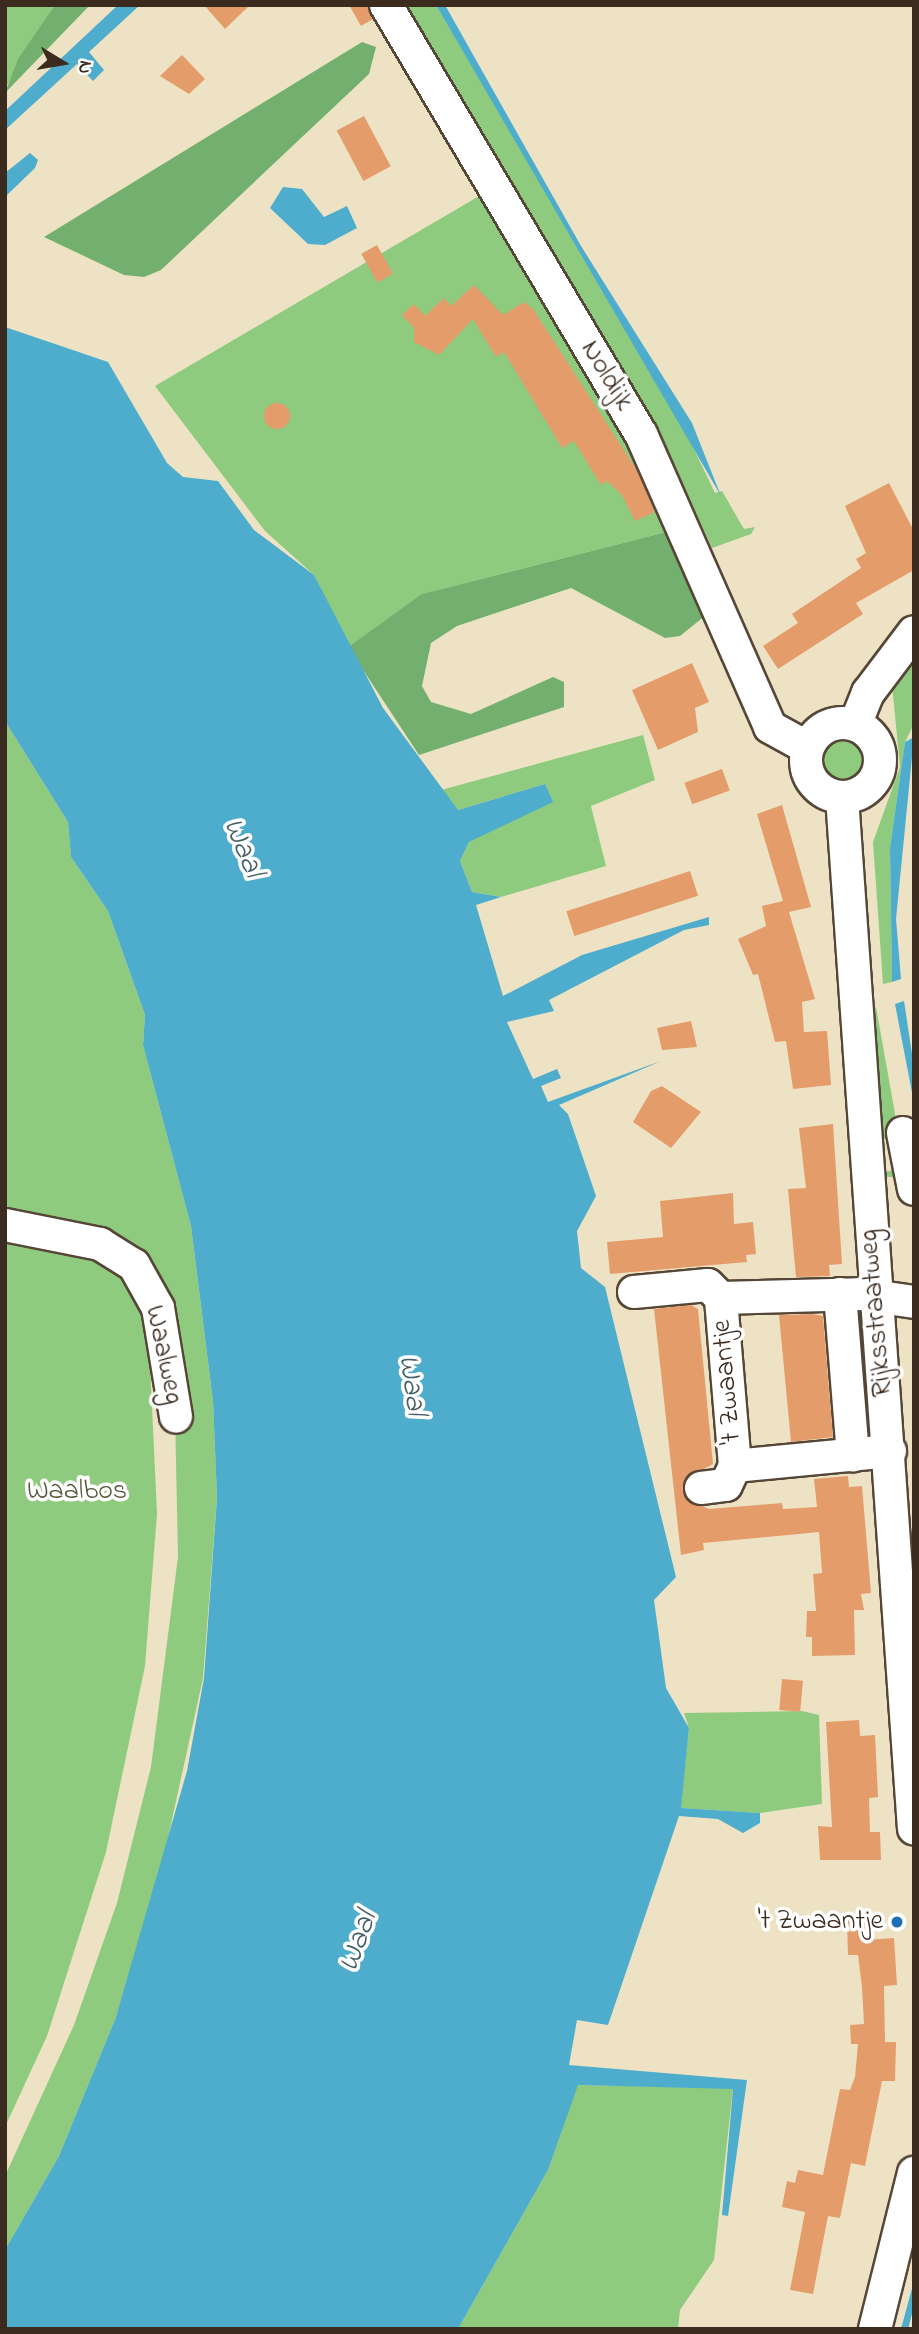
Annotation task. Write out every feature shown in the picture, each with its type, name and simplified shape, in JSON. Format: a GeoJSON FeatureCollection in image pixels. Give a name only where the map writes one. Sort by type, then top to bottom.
{"type":"FeatureCollection","features":[{"type":"Feature","properties":{"kind":"street","name":"Noldijk"},"geometry":{"type":"LineString","coordinates":[[386,5],[641,434],[771,727],[804,771]]}},
{"type":"Feature","properties":{"kind":"street"},"geometry":{"type":"LineString","coordinates":[[855,725],[868,693],[914,632]]}},
{"type":"Feature","properties":{"kind":"street"},"geometry":{"type":"LineString","coordinates":[[855,725],[873,738],[879,767],[869,786],[842,797],[823,792],[804,771],[827,727],[855,725]]}},
{"type":"Feature","properties":{"kind":"street","name":"Rijksstraatweg"},"geometry":{"type":"LineString","coordinates":[[842,797],[837,853],[866,995],[866,1193],[890,1451],[914,1828]]}},
{"type":"Feature","properties":{"kind":"street"},"geometry":{"type":"LineString","coordinates":[[866,1193],[913,1187],[903,1133]]}},
{"type":"Feature","properties":{"kind":"street","name":"Waalweg"},"geometry":{"type":"LineString","coordinates":[[5,1225],[100,1244],[134,1265],[158,1308],[176,1417]]}},
{"type":"Feature","properties":{"kind":"street","name":"'t Zwaantje"},"geometry":{"type":"LineString","coordinates":[[634,1292],[708,1285],[721,1298],[735,1466],[726,1485],[701,1488]]}},
{"type":"Feature","properties":{"kind":"street"},"geometry":{"type":"LineString","coordinates":[[840,1294],[853,1455]]}},
{"type":"Feature","properties":{"kind":"street","name":"'t Zwaantje"},"geometry":{"type":"LineString","coordinates":[[721,1298],[840,1294],[914,1303]]}},
{"type":"Feature","properties":{"kind":"street","name":"'t Zwaantje"},"geometry":{"type":"LineString","coordinates":[[735,1466],[890,1451]]}},
{"type":"Feature","properties":{"kind":"street"},"geometry":{"type":"LineString","coordinates":[[875,2329],[914,2174]]}},
{"type":"Feature","properties":{"kind":"green space"},"geometry":{"type":"Polygon","coordinates":[[[5,5],[55,5],[5,89],[5,5]]]}},
{"type":"Feature","properties":{"kind":"green space"},"geometry":{"type":"Polygon","coordinates":[[[55,5],[90,5],[5,93],[18,59],[55,5]]]}},
{"type":"Feature","properties":{"kind":"green space"},"geometry":{"type":"Polygon","coordinates":[[[404,5],[436,5],[680,420],[715,493],[722,491],[744,529],[755,527],[751,534],[712,548],[664,443],[404,5]]]}},
{"type":"Feature","properties":{"kind":"green space"},"geometry":{"type":"Polygon","coordinates":[[[362,42],[376,47],[369,74],[161,270],[144,277],[124,275],[44,237],[362,42]]]}},
{"type":"Feature","properties":{"kind":"green space"},"geometry":{"type":"Polygon","coordinates":[[[486,192],[678,529],[423,594],[348,647],[314,575],[265,531],[155,386],[486,192]]]}},
{"type":"Feature","properties":{"kind":"green space"},"geometry":{"type":"Polygon","coordinates":[[[678,529],[711,611],[680,636],[665,638],[571,588],[457,626],[431,643],[422,686],[431,702],[471,714],[553,677],[564,682],[564,707],[419,755],[348,647],[422,594],[678,529]]]}},
{"type":"Feature","properties":{"kind":"green space"},"geometry":{"type":"Polygon","coordinates":[[[914,651],[914,724],[905,742],[890,848],[892,982],[883,984],[873,842],[900,767],[892,685],[914,651]]]}},
{"type":"Feature","properties":{"kind":"green space"},"geometry":{"type":"Polygon","coordinates":[[[5,721],[68,822],[71,857],[108,911],[145,1015],[143,1045],[191,1226],[213,1401],[217,1498],[203,1678],[157,1888],[116,2017],[59,2156],[5,2250],[5,2176],[74,2025],[117,1903],[151,1767],[178,1557],[174,1367],[144,1254],[5,1212],[5,721]]]}},
{"type":"Feature","properties":{"kind":"green space"},"geometry":{"type":"Polygon","coordinates":[[[643,735],[655,780],[591,806],[606,866],[501,897],[472,892],[460,861],[469,842],[545,784],[458,810],[441,790],[643,735]]]}},
{"type":"Feature","properties":{"kind":"green space"},"geometry":{"type":"Polygon","coordinates":[[[842,741],[856,747],[862,761],[856,775],[842,781],[828,775],[822,761],[828,747],[842,741]]]}},
{"type":"Feature","properties":{"kind":"green space"},"geometry":{"type":"Polygon","coordinates":[[[862,830],[873,983],[872,984],[853,831],[862,830]]]}},
{"type":"Feature","properties":{"kind":"green space"},"geometry":{"type":"Polygon","coordinates":[[[876,1007],[899,1136],[877,1140],[865,1015],[876,1007]]]}},
{"type":"Feature","properties":{"kind":"green space"},"geometry":{"type":"Polygon","coordinates":[[[878,1144],[884,1172],[899,1169],[899,1178],[881,1176],[878,1144]]]}},
{"type":"Feature","properties":{"kind":"green space","name":"Waalbos"},"geometry":{"type":"Polygon","coordinates":[[[5,1238],[96,1256],[127,1271],[149,1342],[157,1514],[145,1666],[106,1852],[47,2036],[5,2127],[5,1238]]]}},
{"type":"Feature","properties":{"kind":"green space"},"geometry":{"type":"Polygon","coordinates":[[[802,1711],[819,1715],[822,1804],[760,1813],[680,1808],[689,1728],[684,1713],[802,1711]]]}},
{"type":"Feature","properties":{"kind":"green space"},"geometry":{"type":"Polygon","coordinates":[[[577,2085],[733,2088],[714,2260],[680,2310],[678,2329],[458,2329],[548,2170],[577,2085]]]}},
{"type":"Feature","properties":{"kind":"water"},"geometry":{"type":"Polygon","coordinates":[[[118,5],[140,5],[89,52],[104,70],[93,81],[77,64],[5,130],[5,111],[118,5]]]}},
{"type":"Feature","properties":{"kind":"water"},"geometry":{"type":"Polygon","coordinates":[[[436,5],[445,5],[581,246],[692,423],[721,496],[436,5]]]}},
{"type":"Feature","properties":{"kind":"water"},"geometry":{"type":"Polygon","coordinates":[[[30,153],[38,160],[35,168],[5,197],[5,173],[30,153]]]}},
{"type":"Feature","properties":{"kind":"water"},"geometry":{"type":"Polygon","coordinates":[[[283,187],[302,189],[324,217],[347,206],[357,228],[325,245],[308,244],[270,208],[283,187]]]}},
{"type":"Feature","properties":{"kind":"water","name":"Waal"},"geometry":{"type":"Polygon","coordinates":[[[5,327],[108,362],[167,463],[183,477],[218,481],[254,530],[314,575],[383,708],[458,810],[545,784],[553,802],[469,842],[460,861],[472,892],[501,897],[476,905],[503,996],[582,955],[709,917],[709,925],[684,930],[549,1000],[554,1011],[507,1022],[533,1079],[557,1069],[561,1078],[541,1086],[548,1102],[661,1061],[559,1105],[568,1114],[596,1196],[577,1231],[581,1268],[605,1287],[676,1577],[654,1600],[666,1688],[689,1728],[681,1808],[760,1813],[760,1823],[743,1833],[718,1819],[679,1816],[608,2025],[577,2020],[569,2065],[747,2080],[728,2216],[722,2215],[733,2089],[578,2085],[548,2170],[458,2329],[5,2329],[5,2250],[59,2156],[116,2017],[187,1771],[204,1678],[217,1498],[213,1401],[191,1226],[143,1045],[145,1015],[108,911],[71,857],[68,822],[5,721],[5,327]]]}},
{"type":"Feature","properties":{"kind":"water"},"geometry":{"type":"Polygon","coordinates":[[[914,737],[896,919],[901,979],[892,982],[890,848],[905,742],[914,737]]]}},
{"type":"Feature","properties":{"kind":"water"},"geometry":{"type":"Polygon","coordinates":[[[904,1001],[914,1067],[914,1103],[895,1004],[904,1001]]]}},
{"type":"Feature","properties":{"kind":"water"},"geometry":{"type":"Polygon","coordinates":[[[914,2281],[914,2306],[908,2329],[901,2329],[914,2281]]]}},
{"type":"Feature","properties":{"kind":"building"},"geometry":{"type":"Polygon","coordinates":[[[204,5],[250,5],[225,29],[204,5]]]}},
{"type":"Feature","properties":{"kind":"building"},"geometry":{"type":"Polygon","coordinates":[[[349,5],[368,5],[373,19],[361,26],[349,5]]]}},
{"type":"Feature","properties":{"kind":"building"},"geometry":{"type":"Polygon","coordinates":[[[182,55],[205,79],[189,94],[160,76],[182,55]]]}},
{"type":"Feature","properties":{"kind":"building"},"geometry":{"type":"Polygon","coordinates":[[[364,116],[391,166],[363,181],[337,131],[364,116]]]}},
{"type":"Feature","properties":{"kind":"building"},"geometry":{"type":"Polygon","coordinates":[[[377,245],[393,274],[377,283],[361,254],[377,245]]]}},
{"type":"Feature","properties":{"kind":"building"},"geometry":{"type":"Polygon","coordinates":[[[474,285],[503,315],[524,302],[533,309],[638,472],[655,512],[635,521],[622,495],[607,481],[601,485],[574,441],[562,448],[504,352],[496,357],[473,319],[439,355],[414,342],[414,328],[402,315],[414,304],[425,316],[444,298],[451,306],[474,285]]]}},
{"type":"Feature","properties":{"kind":"building"},"geometry":{"type":"Polygon","coordinates":[[[277,403],[286,407],[290,416],[286,425],[277,429],[268,425],[264,416],[268,407],[277,403]]]}},
{"type":"Feature","properties":{"kind":"building"},"geometry":{"type":"Polygon","coordinates":[[[889,483],[914,531],[914,570],[856,603],[863,614],[778,669],[763,646],[798,623],[792,614],[861,568],[856,559],[866,553],[845,506],[889,483]]]}},
{"type":"Feature","properties":{"kind":"building"},"geometry":{"type":"Polygon","coordinates":[[[692,663],[709,702],[695,708],[698,732],[658,750],[632,690],[692,663]]]}},
{"type":"Feature","properties":{"kind":"building"},"geometry":{"type":"Polygon","coordinates":[[[722,769],[730,791],[692,804],[684,783],[722,769]]]}},
{"type":"Feature","properties":{"kind":"building"},"geometry":{"type":"Polygon","coordinates":[[[782,805],[811,907],[789,912],[815,999],[802,1002],[804,1032],[827,1031],[831,1085],[793,1089],[786,1041],[775,1042],[758,974],[753,975],[738,939],[766,926],[762,906],[783,901],[757,814],[782,805]]]}},
{"type":"Feature","properties":{"kind":"building"},"geometry":{"type":"Polygon","coordinates":[[[690,871],[698,896],[574,936],[566,911],[690,871]]]}},
{"type":"Feature","properties":{"kind":"building"},"geometry":{"type":"Polygon","coordinates":[[[691,1021],[697,1047],[662,1050],[657,1028],[691,1021]]]}},
{"type":"Feature","properties":{"kind":"building"},"geometry":{"type":"Polygon","coordinates":[[[662,1086],[701,1112],[671,1148],[633,1122],[651,1091],[662,1086]]]}},
{"type":"Feature","properties":{"kind":"building"},"geometry":{"type":"Polygon","coordinates":[[[833,1124],[842,1264],[829,1265],[830,1276],[796,1277],[788,1189],[806,1188],[799,1128],[833,1124]]]}},
{"type":"Feature","properties":{"kind":"building"},"geometry":{"type":"Polygon","coordinates":[[[733,1193],[734,1224],[753,1222],[756,1254],[746,1255],[747,1262],[610,1274],[607,1242],[663,1237],[660,1201],[733,1193]]]}},
{"type":"Feature","properties":{"kind":"building"},"geometry":{"type":"Polygon","coordinates":[[[691,1305],[698,1309],[713,1464],[684,1480],[686,1498],[709,1509],[782,1503],[783,1509],[817,1507],[814,1479],[848,1476],[849,1487],[862,1486],[871,1593],[861,1594],[864,1610],[854,1610],[855,1655],[812,1656],[812,1637],[806,1637],[807,1611],[816,1611],[813,1574],[822,1573],[819,1532],[703,1543],[704,1550],[681,1555],[654,1309],[691,1305]]]}},
{"type":"Feature","properties":{"kind":"building"},"geometry":{"type":"Polygon","coordinates":[[[779,1315],[823,1316],[833,1437],[791,1442],[779,1315]]]}},
{"type":"Feature","properties":{"kind":"building"},"geometry":{"type":"Polygon","coordinates":[[[782,1679],[803,1681],[800,1712],[779,1710],[782,1679]]]}},
{"type":"Feature","properties":{"kind":"building"},"geometry":{"type":"Polygon","coordinates":[[[859,1720],[860,1736],[875,1735],[878,1797],[869,1798],[870,1832],[880,1832],[881,1860],[820,1860],[818,1826],[832,1827],[826,1722],[859,1720]]]}},
{"type":"Feature","properties":{"kind":"building"},"geometry":{"type":"Polygon","coordinates":[[[847,1920],[865,1920],[866,1940],[894,1938],[897,1985],[884,1986],[885,2042],[896,2042],[895,2081],[882,2081],[865,2166],[851,2163],[840,2218],[828,2216],[813,2294],[790,2290],[805,2212],[782,2207],[787,2181],[795,2183],[798,2170],[823,2175],[840,2089],[850,2090],[855,2077],[858,2044],[851,2044],[850,2025],[864,2024],[858,1955],[848,1955],[847,1920]]]}},
{"type":"Feature","properties":{"kind":"place","name":"'t Zwaantje"},"geometry":{"type":"Point","coordinates":[897,1922]}}]}
